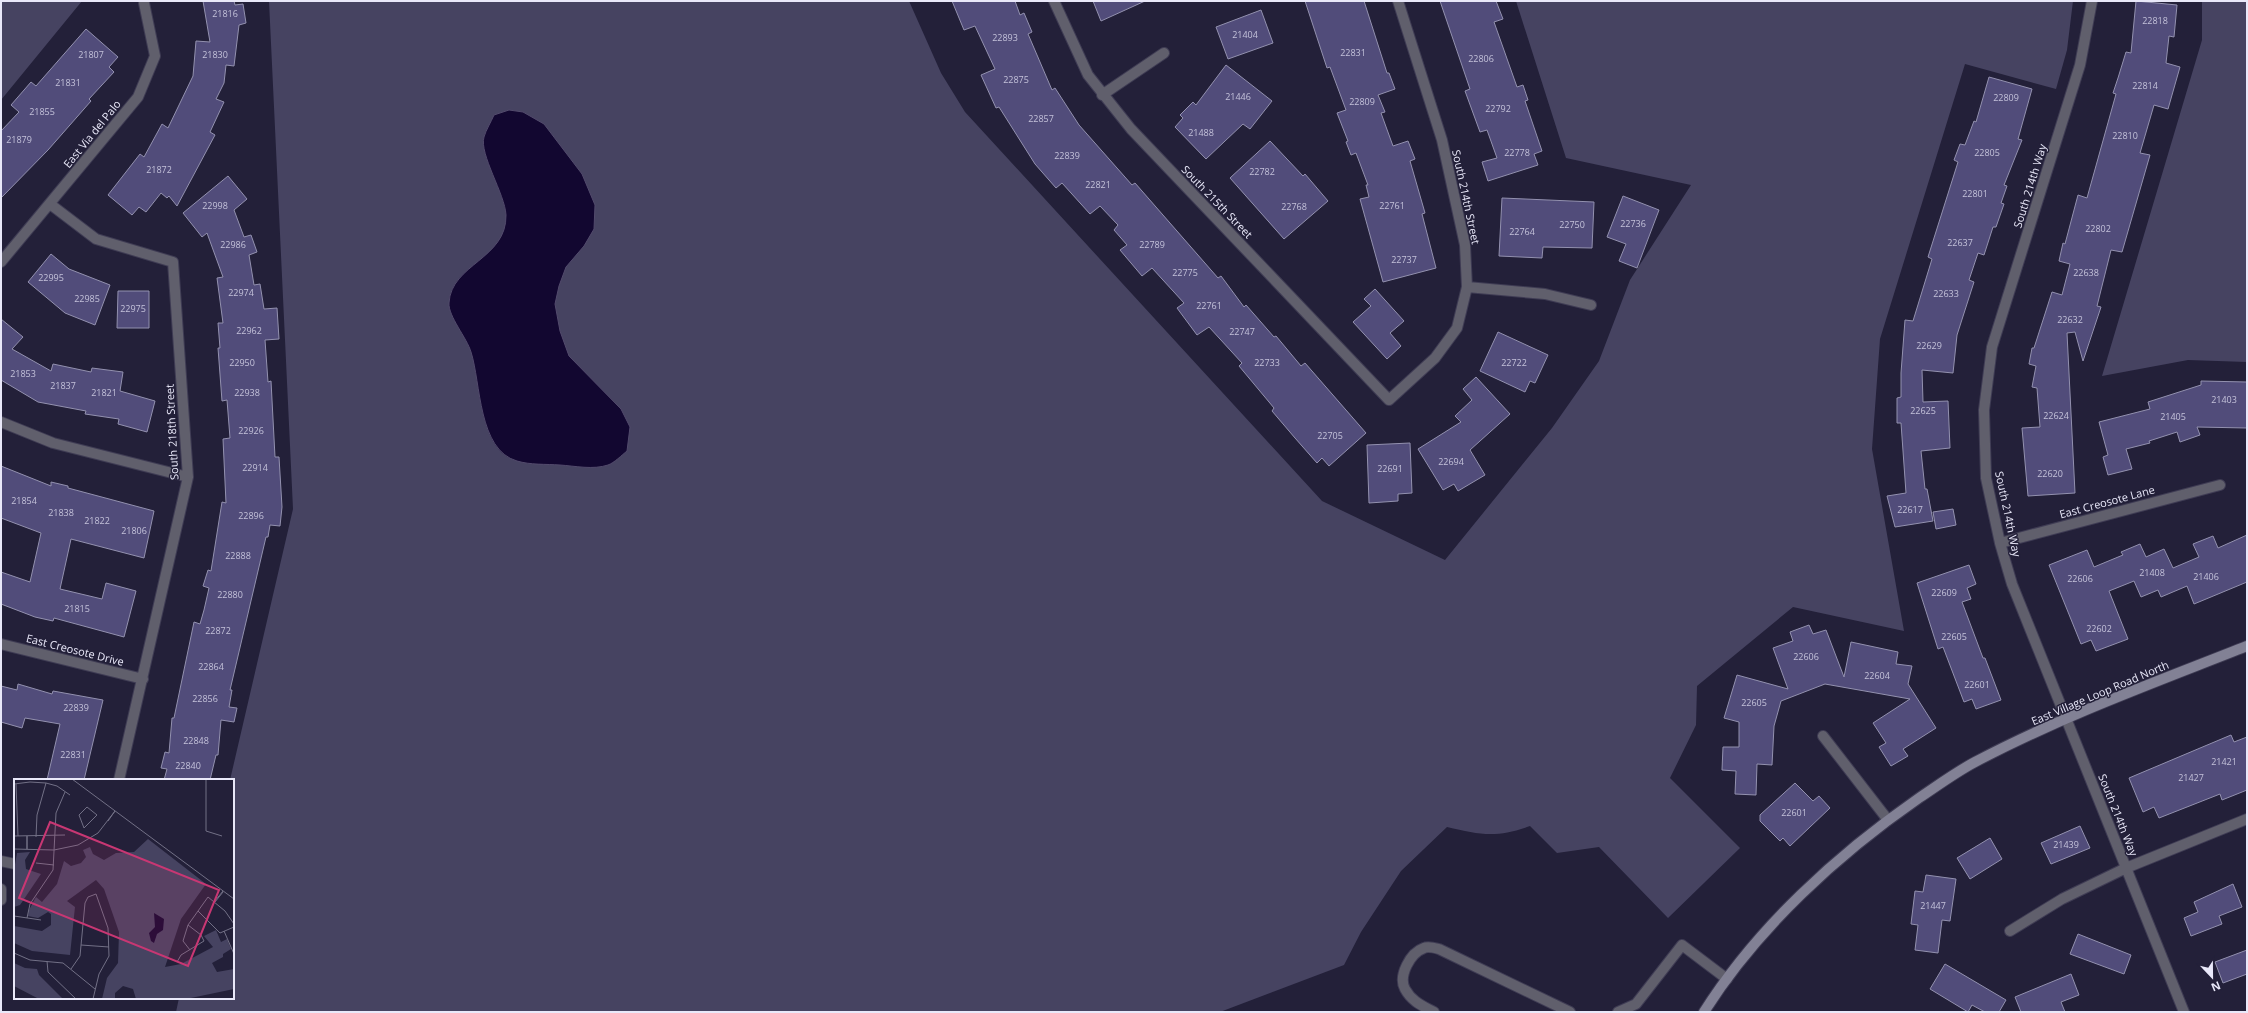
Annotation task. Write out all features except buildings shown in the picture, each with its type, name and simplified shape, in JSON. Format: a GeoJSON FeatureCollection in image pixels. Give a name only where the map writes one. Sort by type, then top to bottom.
{"type":"FeatureCollection","features":[{"type":"Feature","properties":{"kind":"street","name":"South 215th Street"},"geometry":{"type":"LineString","coordinates":[[1054,1],[1088,75],[1102,95],[1130,129],[1389,400]]}},
{"type":"Feature","properties":{"kind":"street","name":"South 214th Street"},"geometry":{"type":"LineString","coordinates":[[1389,400],[1436,358],[1457,328],[1467,287],[1465,245],[1442,140],[1398,1]]}},
{"type":"Feature","properties":{"kind":"street","name":"South 214th Way"},"geometry":{"type":"LineString","coordinates":[[2092,1],[2080,65],[1992,347],[1984,410],[1986,478],[2000,543],[2012,584],[2184,1012]]}},
{"type":"Feature","properties":{"kind":"street","name":"East Via del Palo"},"geometry":{"type":"LineString","coordinates":[[1,262],[138,97],[156,56],[144,3]]}},
{"type":"Feature","properties":{"kind":"street"},"geometry":{"type":"LineString","coordinates":[[1102,95],[1164,53]]}},
{"type":"Feature","properties":{"kind":"street","name":"South 218th Street"},"geometry":{"type":"LineString","coordinates":[[50,204],[96,239],[173,262],[188,477],[119,779]]}},
{"type":"Feature","properties":{"kind":"street"},"geometry":{"type":"LineString","coordinates":[[1467,287],[1546,294],[1591,305]]}},
{"type":"Feature","properties":{"kind":"street"},"geometry":{"type":"LineString","coordinates":[[1,422],[53,444],[188,477]]}},
{"type":"Feature","properties":{"kind":"street","name":"East Creosote Lane"},"geometry":{"type":"LineString","coordinates":[[2000,543],[2220,485]]}},
{"type":"Feature","properties":{"kind":"street","name":"East Creosote Drive"},"geometry":{"type":"LineString","coordinates":[[1,644],[143,679]]}},
{"type":"Feature","properties":{"kind":"street","name":"East Village Loop Road North"},"geometry":{"type":"LineString","coordinates":[[1704,1012],[1727,979],[1758,942],[1820,876],[1888,820],[1974,762],[2066,718],[2247,646]]}},
{"type":"Feature","properties":{"kind":"street"},"geometry":{"type":"LineString","coordinates":[[1824,736],[1888,820]]}},
{"type":"Feature","properties":{"kind":"street"},"geometry":{"type":"LineString","coordinates":[[2010,931],[2062,899],[2126,868],[2247,819]]}},
{"type":"Feature","properties":{"kind":"street"},"geometry":{"type":"LineString","coordinates":[[1,861],[14,864]]}},
{"type":"Feature","properties":{"kind":"street"},"geometry":{"type":"LineString","coordinates":[[1,888],[1,900]]}},
{"type":"Feature","properties":{"kind":"street"},"geometry":{"type":"LineString","coordinates":[[1618,1012],[1636,1004],[1682,945],[1727,979]]}},
{"type":"Feature","properties":{"kind":"street"},"geometry":{"type":"LineString","coordinates":[[1434,1012],[1416,1003],[1404,988],[1403,972],[1413,954],[1424,947],[1439,949],[1570,1012]]}},
{"type":"Feature","properties":{"kind":"shaded area"},"geometry":{"type":"Polygon","coordinates":[[[1,1],[82,1],[1,100],[1,1]]]}},
{"type":"Feature","properties":{"kind":"shaded area"},"geometry":{"type":"Polygon","coordinates":[[[269,1],[909,1],[941,73],[965,112],[1322,501],[1445,560],[1552,428],[1599,361],[1630,280],[1691,185],[1566,158],[1516,1],[2073,1],[2067,50],[2056,89],[1965,64],[1880,339],[1872,449],[1904,631],[1793,607],[1697,686],[1696,725],[1670,778],[1740,848],[1668,918],[1599,847],[1557,853],[1530,826],[1519,830],[1498,834],[1469,832],[1447,827],[1401,871],[1361,932],[1344,965],[1220,1012],[176,1012],[179,999],[234,999],[234,779],[230,779],[293,509],[269,1]]]}},
{"type":"Feature","properties":{"kind":"shaded area"},"geometry":{"type":"Polygon","coordinates":[[[2202,1],[2247,1],[2247,362],[2188,360],[2102,376],[2202,40],[2202,1]]]}},
{"type":"Feature","properties":{"kind":"shaded area"},"geometry":{"type":"Polygon","coordinates":[[[509,110],[523,112],[544,124],[582,174],[595,205],[594,229],[584,246],[566,267],[559,286],[555,304],[560,331],[569,356],[621,409],[630,427],[627,451],[608,465],[578,467],[533,464],[517,461],[504,454],[495,444],[488,430],[483,414],[471,352],[466,340],[454,321],[449,308],[452,290],[459,279],[489,252],[498,242],[504,230],[506,215],[505,206],[488,164],[483,144],[485,134],[494,115],[509,110]]]}}]}
